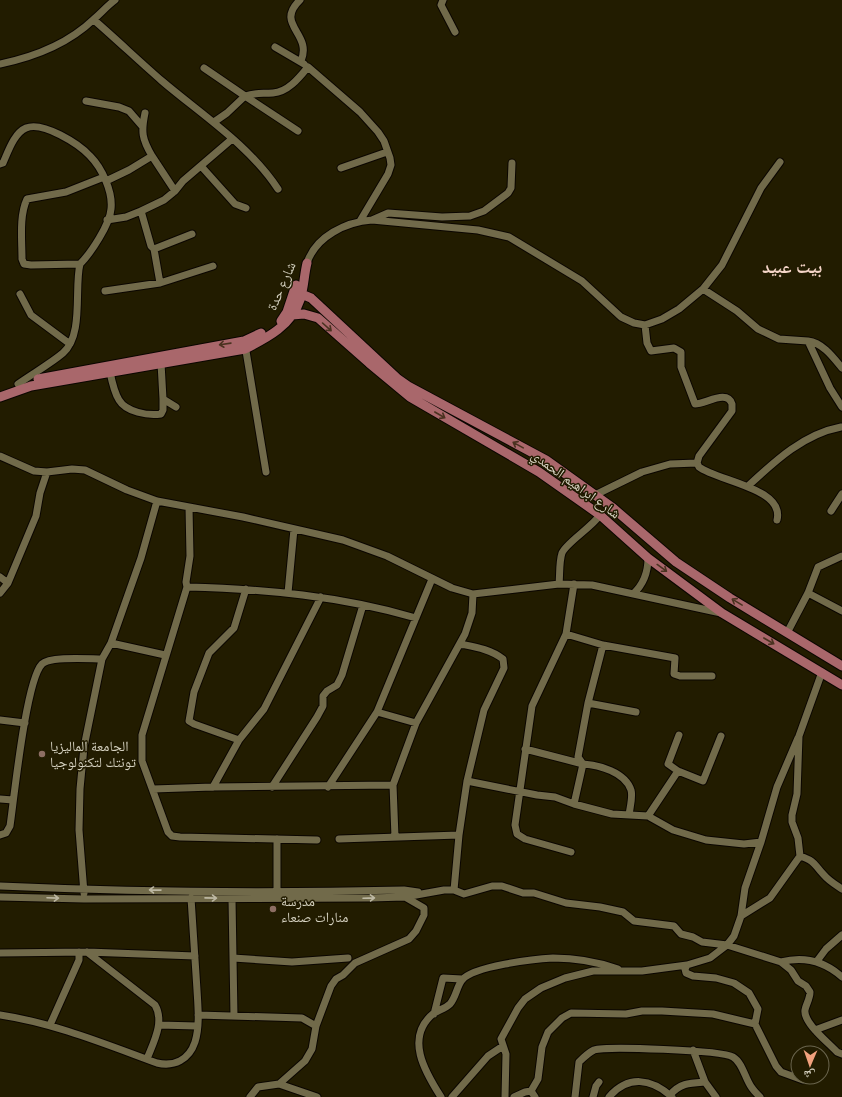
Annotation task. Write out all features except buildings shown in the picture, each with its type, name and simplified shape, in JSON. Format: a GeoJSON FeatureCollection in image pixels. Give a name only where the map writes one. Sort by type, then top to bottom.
{"type":"FeatureCollection","features":[{"type":"Feature","properties":{"kind":"main road","name":"شارع حدة"},"geometry":{"type":"LineString","coordinates":[[110,369],[161,363],[245,345],[274,332],[292,315],[307,262]]}},
{"type":"Feature","properties":{"kind":"main road","name":"شارع حدة"},"geometry":{"type":"LineString","coordinates":[[0,390],[18,384],[29,384],[110,369],[203,347],[245,345],[253,338],[281,321],[298,292],[301,271],[307,262]]}},
{"type":"Feature","properties":{"kind":"main road"},"geometry":{"type":"LineString","coordinates":[[304,276],[306,287],[311,298]]}},
{"type":"Feature","properties":{"kind":"main road","name":"شارع ابراهيم الحمدي"},"geometry":{"type":"LineString","coordinates":[[298,292],[311,298],[398,379],[546,460],[630,521],[676,562],[730,598],[842,666]]}},
{"type":"Feature","properties":{"kind":"main road","name":"شارع ابراهيم الحمدي"},"geometry":{"type":"LineString","coordinates":[[292,315],[304,314],[318,318],[368,364],[423,406],[539,472],[600,515],[648,558],[722,613],[842,685]]}},
{"type":"Feature","properties":{"kind":"main road"},"geometry":{"type":"LineString","coordinates":[[368,364],[375,356]]}},
{"type":"Feature","properties":{"kind":"main road","name":"شارع حدة"},"geometry":{"type":"LineString","coordinates":[[0,397],[29,384]]}},
{"type":"Feature","properties":{"kind":"main road"},"geometry":{"type":"LineString","coordinates":[[423,406],[430,396]]}},
{"type":"Feature","properties":{"kind":"main road"},"geometry":{"type":"LineString","coordinates":[[619,532],[630,521]]}},
{"type":"Feature","properties":{"kind":"street"},"geometry":{"type":"LineString","coordinates":[[0,64],[44,52],[94,20],[114,0]]}},
{"type":"Feature","properties":{"kind":"street"},"geometry":{"type":"LineString","coordinates":[[300,0],[292,10],[291,16],[292,25],[304,44],[304,53],[301,62]]}},
{"type":"Feature","properties":{"kind":"street"},"geometry":{"type":"LineString","coordinates":[[443,0],[441,5],[455,32]]}},
{"type":"Feature","properties":{"kind":"street"},"geometry":{"type":"LineString","coordinates":[[94,20],[162,82],[214,122],[263,169],[278,189]]}},
{"type":"Feature","properties":{"kind":"street"},"geometry":{"type":"LineString","coordinates":[[275,47],[308,67],[360,112],[384,141],[391,165],[388,174],[360,221]]}},
{"type":"Feature","properties":{"kind":"street"},"geometry":{"type":"LineString","coordinates":[[214,122],[227,113],[245,96],[256,92],[274,93],[286,88],[298,80],[308,67]]}},
{"type":"Feature","properties":{"kind":"street"},"geometry":{"type":"LineString","coordinates":[[204,68],[298,131]]}},
{"type":"Feature","properties":{"kind":"street"},"geometry":{"type":"LineString","coordinates":[[86,100],[119,107],[129,111],[142,126]]}},
{"type":"Feature","properties":{"kind":"street"},"geometry":{"type":"LineString","coordinates":[[145,112],[142,126],[145,144],[175,191]]}},
{"type":"Feature","properties":{"kind":"street"},"geometry":{"type":"LineString","coordinates":[[0,164],[3,163],[18,134],[25,128],[32,126],[50,130],[72,142],[91,156],[109,187],[111,209],[97,244],[80,264],[77,276],[76,320],[70,344],[64,352],[18,384]]}},
{"type":"Feature","properties":{"kind":"street"},"geometry":{"type":"LineString","coordinates":[[107,220],[126,217],[164,200],[232,139]]}},
{"type":"Feature","properties":{"kind":"street"},"geometry":{"type":"LineString","coordinates":[[341,168],[387,152]]}},
{"type":"Feature","properties":{"kind":"street"},"geometry":{"type":"LineString","coordinates":[[80,264],[24,264],[22,259],[24,205],[28,199],[66,192],[105,179],[129,170],[152,156]]}},
{"type":"Feature","properties":{"kind":"street"},"geometry":{"type":"LineString","coordinates":[[307,262],[310,255],[324,238],[344,226],[360,221],[372,220],[478,230],[509,237],[582,281],[621,317],[634,323],[645,325],[662,319],[679,309],[703,289],[722,265],[761,188],[780,162]]}},
{"type":"Feature","properties":{"kind":"street"},"geometry":{"type":"LineString","coordinates":[[372,220],[388,213],[470,216],[484,211],[508,193],[511,188],[512,163]]}},
{"type":"Feature","properties":{"kind":"street"},"geometry":{"type":"LineString","coordinates":[[201,166],[235,204],[246,208]]}},
{"type":"Feature","properties":{"kind":"street"},"geometry":{"type":"LineString","coordinates":[[141,211],[151,246],[154,249],[160,283]]}},
{"type":"Feature","properties":{"kind":"street"},"geometry":{"type":"LineString","coordinates":[[154,249],[192,234]]}},
{"type":"Feature","properties":{"kind":"street"},"geometry":{"type":"LineString","coordinates":[[105,291],[160,283],[213,266]]}},
{"type":"Feature","properties":{"kind":"street"},"geometry":{"type":"LineString","coordinates":[[703,289],[765,332],[779,339],[816,342],[842,368]]}},
{"type":"Feature","properties":{"kind":"street"},"geometry":{"type":"LineString","coordinates":[[20,294],[31,315],[70,344]]}},
{"type":"Feature","properties":{"kind":"street"},"geometry":{"type":"LineString","coordinates":[[645,325],[647,343],[651,351],[674,348],[681,352],[681,367],[695,404],[720,397],[731,401],[732,411],[707,443],[699,456],[698,463],[701,469],[748,486],[774,504],[778,514],[777,520]]}},
{"type":"Feature","properties":{"kind":"street"},"geometry":{"type":"LineString","coordinates":[[808,341],[830,388],[842,407]]}},
{"type":"Feature","properties":{"kind":"street"},"geometry":{"type":"LineString","coordinates":[[245,345],[266,472]]}},
{"type":"Feature","properties":{"kind":"street"},"geometry":{"type":"LineString","coordinates":[[110,369],[115,392],[120,402],[130,409],[144,414],[160,414],[163,410],[161,363]]}},
{"type":"Feature","properties":{"kind":"street"},"geometry":{"type":"LineString","coordinates":[[163,399],[176,407]]}},
{"type":"Feature","properties":{"kind":"street"},"geometry":{"type":"LineString","coordinates":[[748,486],[767,468],[801,442],[814,434],[842,427]]}},
{"type":"Feature","properties":{"kind":"street"},"geometry":{"type":"LineString","coordinates":[[0,456],[28,469],[47,472],[72,469],[85,470],[127,490],[157,501],[343,540],[387,556],[452,588],[474,594],[559,584],[574,584],[604,587],[722,613]]}},
{"type":"Feature","properties":{"kind":"street"},"geometry":{"type":"LineString","coordinates":[[595,495],[642,472],[670,464],[698,463]]}},
{"type":"Feature","properties":{"kind":"street"},"geometry":{"type":"LineString","coordinates":[[0,593],[8,583],[36,516],[40,493],[47,472]]}},
{"type":"Feature","properties":{"kind":"street"},"geometry":{"type":"LineString","coordinates":[[831,511],[842,494]]}},
{"type":"Feature","properties":{"kind":"street"},"geometry":{"type":"LineString","coordinates":[[84,899],[79,830],[80,789],[84,747],[102,659],[111,643],[141,558],[157,501]]}},
{"type":"Feature","properties":{"kind":"street"},"geometry":{"type":"LineString","coordinates":[[189,507],[190,556],[186,582],[187,587],[165,655],[142,735],[142,761],[168,832],[172,836],[317,840]]}},
{"type":"Feature","properties":{"kind":"street"},"geometry":{"type":"LineString","coordinates":[[559,584],[562,552],[572,541],[594,524],[600,515]]}},
{"type":"Feature","properties":{"kind":"street"},"geometry":{"type":"LineString","coordinates":[[288,592],[294,529]]}},
{"type":"Feature","properties":{"kind":"street"},"geometry":{"type":"LineString","coordinates":[[787,633],[808,593],[818,566],[842,556]]}},
{"type":"Feature","properties":{"kind":"street"},"geometry":{"type":"LineString","coordinates":[[633,594],[644,582],[648,566],[648,558]]}},
{"type":"Feature","properties":{"kind":"street"},"geometry":{"type":"LineString","coordinates":[[0,577],[8,583]]}},
{"type":"Feature","properties":{"kind":"street"},"geometry":{"type":"LineString","coordinates":[[328,787],[376,712],[432,579]]}},
{"type":"Feature","properties":{"kind":"street"},"geometry":{"type":"LineString","coordinates":[[571,852],[525,839],[517,834],[515,825],[532,706],[566,634],[574,584]]}},
{"type":"Feature","properties":{"kind":"street"},"geometry":{"type":"LineString","coordinates":[[187,587],[288,592],[363,605],[416,618]]}},
{"type":"Feature","properties":{"kind":"street"},"geometry":{"type":"LineString","coordinates":[[239,740],[194,724],[189,721],[189,715],[194,692],[209,653],[234,628],[246,589]]}},
{"type":"Feature","properties":{"kind":"street"},"geometry":{"type":"LineString","coordinates":[[808,593],[842,611]]}},
{"type":"Feature","properties":{"kind":"street"},"geometry":{"type":"LineString","coordinates":[[395,837],[393,785],[416,723],[460,644],[472,613],[474,594]]}},
{"type":"Feature","properties":{"kind":"street"},"geometry":{"type":"LineString","coordinates":[[214,787],[239,740],[264,708],[321,597]]}},
{"type":"Feature","properties":{"kind":"street"},"geometry":{"type":"LineString","coordinates":[[272,787],[317,717],[323,706],[324,696],[327,691],[337,685],[342,675],[363,605]]}},
{"type":"Feature","properties":{"kind":"street"},"geometry":{"type":"LineString","coordinates":[[566,634],[603,645],[675,658],[674,674],[680,676],[712,676]]}},
{"type":"Feature","properties":{"kind":"street"},"geometry":{"type":"LineString","coordinates":[[111,643],[165,655]]}},
{"type":"Feature","properties":{"kind":"street"},"geometry":{"type":"LineString","coordinates":[[454,890],[459,835],[467,781],[484,710],[504,668],[503,660],[488,650],[460,644]]}},
{"type":"Feature","properties":{"kind":"street"},"geometry":{"type":"LineString","coordinates":[[574,804],[583,764],[578,757],[588,703],[603,645]]}},
{"type":"Feature","properties":{"kind":"street"},"geometry":{"type":"LineString","coordinates":[[0,835],[6,833],[10,826],[25,723],[35,674],[42,663],[52,659],[102,659]]}},
{"type":"Feature","properties":{"kind":"street"},"geometry":{"type":"LineString","coordinates":[[505,1097],[506,1054],[501,1039],[518,1008],[525,999],[541,988],[565,978],[593,971],[642,971],[687,965],[710,958],[728,945],[734,936],[741,916],[745,888],[761,842],[777,786],[799,736],[822,672]]}},
{"type":"Feature","properties":{"kind":"street"},"geometry":{"type":"LineString","coordinates":[[588,703],[636,712]]}},
{"type":"Feature","properties":{"kind":"street"},"geometry":{"type":"LineString","coordinates":[[376,712],[416,723]]}},
{"type":"Feature","properties":{"kind":"street"},"geometry":{"type":"LineString","coordinates":[[0,720],[25,723]]}},
{"type":"Feature","properties":{"kind":"street"},"geometry":{"type":"LineString","coordinates":[[679,734],[668,764],[678,771],[703,781],[721,736]]}},
{"type":"Feature","properties":{"kind":"street"},"geometry":{"type":"LineString","coordinates":[[741,916],[770,898],[800,856],[798,838],[792,822],[792,815],[797,794],[799,736]]}},
{"type":"Feature","properties":{"kind":"street"},"geometry":{"type":"LineString","coordinates":[[525,749],[615,772],[626,782],[631,790],[629,815]]}},
{"type":"Feature","properties":{"kind":"street"},"geometry":{"type":"LineString","coordinates":[[648,816],[678,771]]}},
{"type":"Feature","properties":{"kind":"street"},"geometry":{"type":"LineString","coordinates":[[467,781],[555,797],[574,804],[612,814],[648,816],[659,824],[673,830],[706,840],[744,844],[761,842]]}},
{"type":"Feature","properties":{"kind":"street"},"geometry":{"type":"LineString","coordinates":[[153,790],[214,787],[328,787],[393,785]]}},
{"type":"Feature","properties":{"kind":"street"},"geometry":{"type":"LineString","coordinates":[[0,799],[14,800]]}},
{"type":"Feature","properties":{"kind":"street"},"geometry":{"type":"LineString","coordinates":[[339,839],[459,835]]}},
{"type":"Feature","properties":{"kind":"street"},"geometry":{"type":"LineString","coordinates":[[277,839],[277,892]]}},
{"type":"Feature","properties":{"kind":"street"},"geometry":{"type":"LineString","coordinates":[[800,856],[813,861],[823,875],[842,890]]}},
{"type":"Feature","properties":{"kind":"street"},"geometry":{"type":"LineString","coordinates":[[0,886],[84,889],[426,894],[454,890],[464,894],[497,886],[523,893],[534,893],[566,903],[600,906],[623,912],[634,921],[644,924],[665,923],[674,926],[681,934],[702,942],[728,945],[781,962],[791,970],[798,981],[806,986],[810,992],[805,1012],[815,1030],[837,1052],[842,1054]]}},
{"type":"Feature","properties":{"kind":"street"},"geometry":{"type":"LineString","coordinates":[[28,887],[28,898]]}},
{"type":"Feature","properties":{"kind":"street"},"geometry":{"type":"LineString","coordinates":[[0,897],[276,900],[405,893],[424,908],[424,915],[416,931],[409,939],[355,963],[344,975],[336,979],[331,986],[316,1026],[312,1049],[304,1061],[279,1084]]}},
{"type":"Feature","properties":{"kind":"street"},"geometry":{"type":"LineString","coordinates":[[0,1015],[50,1025],[167,1066],[176,1064],[195,1043],[198,1015],[191,898]]}},
{"type":"Feature","properties":{"kind":"street"},"geometry":{"type":"LineString","coordinates":[[232,899],[234,1016]]}},
{"type":"Feature","properties":{"kind":"street"},"geometry":{"type":"LineString","coordinates":[[817,962],[826,949],[842,935]]}},
{"type":"Feature","properties":{"kind":"street"},"geometry":{"type":"LineString","coordinates":[[50,1025],[79,960],[79,952]]}},
{"type":"Feature","properties":{"kind":"street"},"geometry":{"type":"LineString","coordinates":[[0,953],[87,952],[195,956]]}},
{"type":"Feature","properties":{"kind":"street"},"geometry":{"type":"LineString","coordinates":[[87,952],[155,1005],[159,1025],[147,1059]]}},
{"type":"Feature","properties":{"kind":"street"},"geometry":{"type":"LineString","coordinates":[[233,958],[292,962],[348,958]]}},
{"type":"Feature","properties":{"kind":"street"},"geometry":{"type":"LineString","coordinates":[[434,1014],[442,978],[462,979],[474,972],[491,967],[553,958],[587,962],[622,970]]}},
{"type":"Feature","properties":{"kind":"street"},"geometry":{"type":"LineString","coordinates":[[781,962],[802,958],[817,962],[842,978]]}},
{"type":"Feature","properties":{"kind":"street"},"geometry":{"type":"LineString","coordinates":[[687,965],[685,969],[686,972],[693,976],[716,978],[734,983],[749,994],[758,1009],[755,1024],[776,1066],[781,1072],[790,1075]]}},
{"type":"Feature","properties":{"kind":"street"},"geometry":{"type":"LineString","coordinates":[[441,1097],[431,1081],[422,1059],[418,1043],[419,1035],[434,1014],[450,1004],[462,979]]}},
{"type":"Feature","properties":{"kind":"street"},"geometry":{"type":"LineString","coordinates":[[514,1097],[533,1094],[538,1079],[542,1047],[548,1032],[558,1021],[571,1013],[626,1014],[642,1011],[662,1011],[713,1014],[755,1024]]}},
{"type":"Feature","properties":{"kind":"street"},"geometry":{"type":"LineString","coordinates":[[198,1015],[302,1018],[316,1026]]}},
{"type":"Feature","properties":{"kind":"street"},"geometry":{"type":"LineString","coordinates":[[815,1030],[842,1020]]}},
{"type":"Feature","properties":{"kind":"street"},"geometry":{"type":"LineString","coordinates":[[159,1025],[197,1026]]}},
{"type":"Feature","properties":{"kind":"street"},"geometry":{"type":"LineString","coordinates":[[452,1097],[488,1056],[503,1046]]}},
{"type":"Feature","properties":{"kind":"street"},"geometry":{"type":"LineString","coordinates":[[575,1097],[579,1062],[595,1050],[694,1050],[720,1053],[734,1058],[744,1072],[751,1087],[760,1097]]}},
{"type":"Feature","properties":{"kind":"street"},"geometry":{"type":"LineString","coordinates":[[694,1050],[705,1082],[716,1097]]}},
{"type":"Feature","properties":{"kind":"street"},"geometry":{"type":"LineString","coordinates":[[593,1097],[599,1082]]}},
{"type":"Feature","properties":{"kind":"street"},"geometry":{"type":"LineString","coordinates":[[609,1097],[617,1088],[625,1084],[636,1082],[648,1082],[671,1096],[675,1088],[684,1083],[705,1082]]}},
{"type":"Feature","properties":{"kind":"street"},"geometry":{"type":"LineString","coordinates":[[250,1097],[258,1087],[279,1084],[317,1097]]}},
{"type":"Feature","properties":{"kind":"place","name":"الجامعة الماليزيا تونتك لتكنولوجيا"},"geometry":{"type":"Point","coordinates":[42,754]}},
{"type":"Feature","properties":{"kind":"place","name":"مدرسة منارات صنعاء"},"geometry":{"type":"Point","coordinates":[273,909]}},
{"type":"Feature","properties":{"kind":"district","name":"بيت عبيد"},"geometry":{"type":"Point","coordinates":[792,267]}}]}
